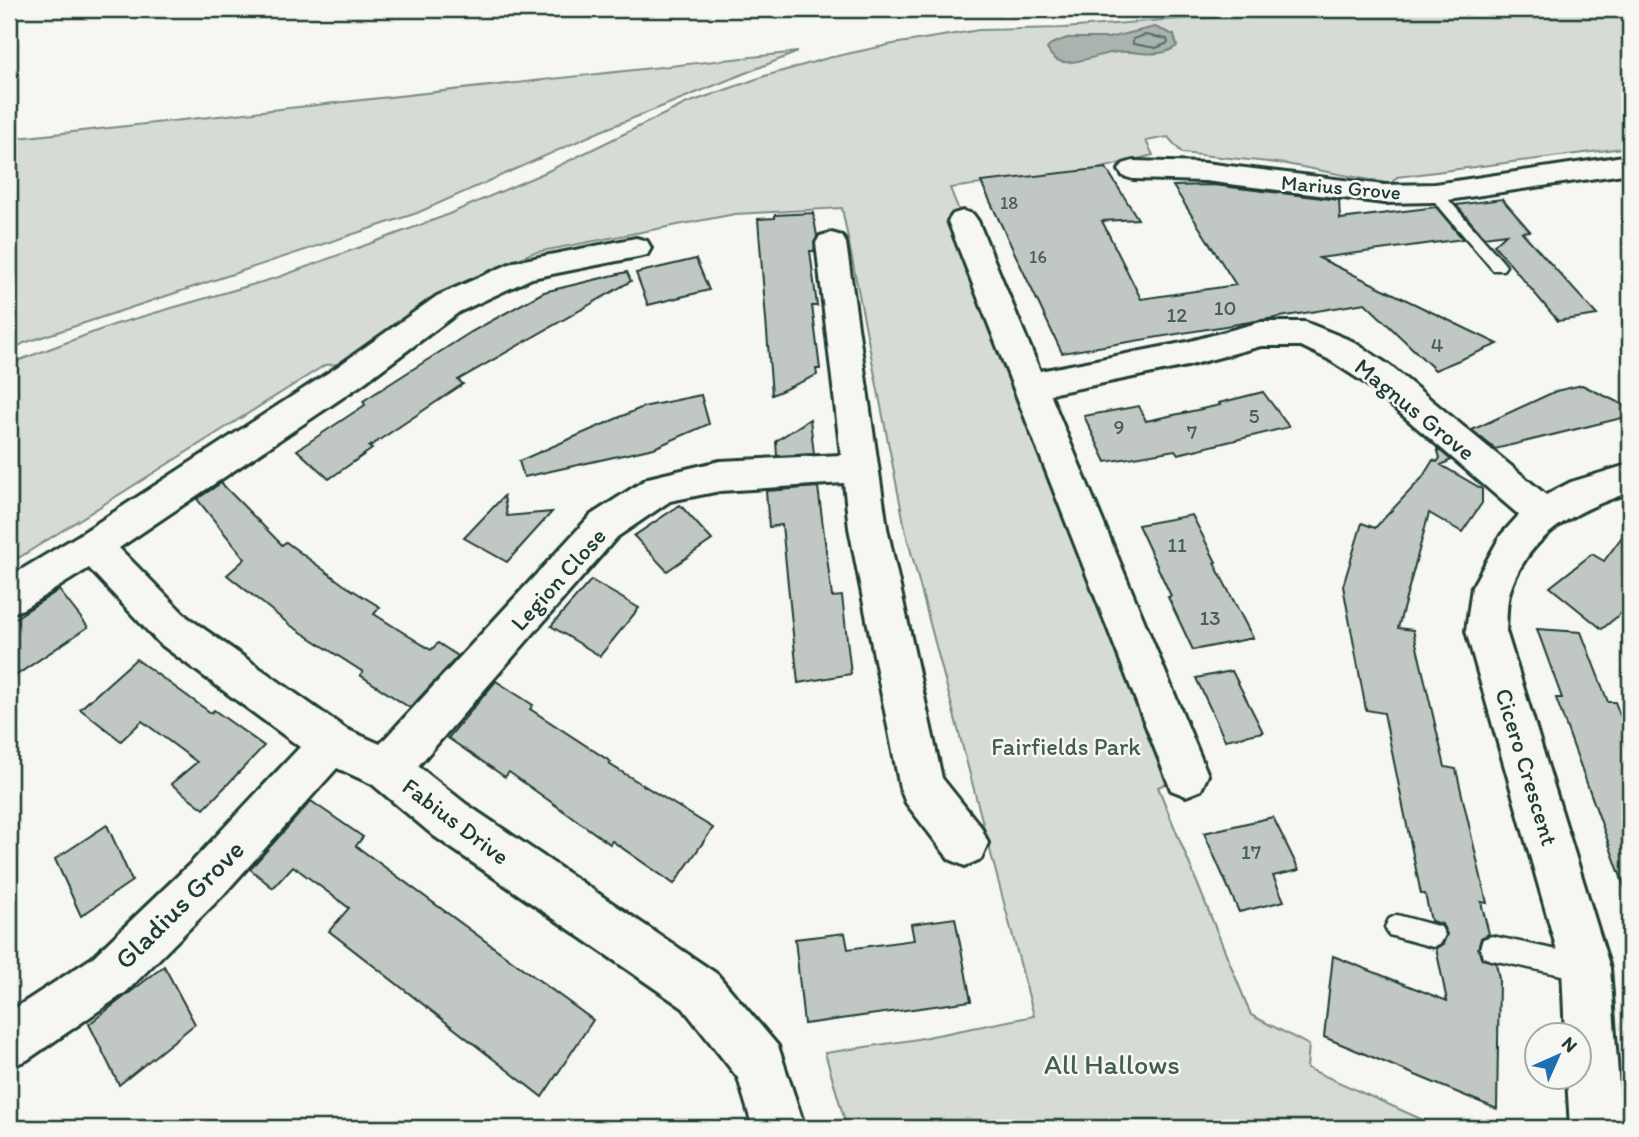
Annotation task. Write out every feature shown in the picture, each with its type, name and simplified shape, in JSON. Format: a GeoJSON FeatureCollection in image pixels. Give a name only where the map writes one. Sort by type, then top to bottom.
{"type":"FeatureCollection","features":[{"type":"Feature","properties":{"kind":"street","name":"Marius Grove"},"geometry":{"type":"LineString","coordinates":[[1133,170],[1205,172],[1384,194],[1436,192],[1630,164]]}},
{"type":"Feature","properties":{"kind":"street"},"geometry":{"type":"LineString","coordinates":[[963,221],[1186,775]]}},
{"type":"Feature","properties":{"kind":"street"},"geometry":{"type":"LineString","coordinates":[[831,243],[868,527],[922,788],[965,843]]}},
{"type":"Feature","properties":{"kind":"street"},"geometry":{"type":"LineString","coordinates":[[9,597],[92,546],[349,376],[448,304],[525,269],[636,248]]}},
{"type":"Feature","properties":{"kind":"street","name":"Magnus Grove"},"geometry":{"type":"LineString","coordinates":[[1029,386],[1187,354],[1261,334],[1305,334],[1340,350],[1377,374],[1543,514]]}},
{"type":"Feature","properties":{"kind":"street","name":"Legion Close"},"geometry":{"type":"LineString","coordinates":[[387,769],[604,526],[661,488],[720,476],[861,468]]}},
{"type":"Feature","properties":{"kind":"street","name":"Cicero Crescent"},"geometry":{"type":"LineString","coordinates":[[1596,1128],[1586,968],[1486,631],[1491,587],[1514,546],[1543,514],[1584,493],[1630,478]]}},
{"type":"Feature","properties":{"kind":"street","name":"Fabius Drive"},"geometry":{"type":"LineString","coordinates":[[92,546],[173,630],[331,744],[387,769],[450,820],[700,991],[760,1064],[779,1128]]}},
{"type":"Feature","properties":{"kind":"street","name":"Gladius Grove"},"geometry":{"type":"LineString","coordinates":[[9,1042],[109,975],[207,879],[331,744]]}},
{"type":"Feature","properties":{"kind":"lane"},"geometry":{"type":"LineString","coordinates":[[1436,192],[1498,266]]}},
{"type":"Feature","properties":{"kind":"lane"},"geometry":{"type":"LineString","coordinates":[[1397,927],[1433,935]]}},
{"type":"Feature","properties":{"kind":"lane"},"geometry":{"type":"LineString","coordinates":[[1492,948],[1586,968]]}},
{"type":"Feature","properties":{"kind":"green space","name":"Fairfields Park"},"geometry":{"type":"Polygon","coordinates":[[[1363,9],[1630,9],[1630,147],[1397,177],[1391,184],[1286,164],[1182,153],[1168,137],[1146,141],[1153,155],[1098,169],[950,188],[1186,775],[1158,787],[1251,1015],[1309,1045],[1307,1068],[1441,1128],[847,1128],[825,1053],[912,1040],[1034,1016],[906,533],[842,208],[735,214],[532,253],[449,289],[354,363],[325,365],[9,564],[9,364],[113,325],[279,277],[442,217],[546,172],[685,104],[765,76],[828,58],[979,30],[1064,28],[1363,9]]]}},
{"type":"Feature","properties":{"kind":"green space"},"geometry":{"type":"Polygon","coordinates":[[[798,52],[601,131],[417,213],[24,343],[9,352],[9,139],[798,52]]]}},
{"type":"Feature","properties":{"kind":"water"},"geometry":{"type":"Polygon","coordinates":[[[1155,27],[1174,35],[1177,46],[1163,53],[1118,52],[1070,62],[1056,59],[1047,49],[1051,44],[1067,38],[1108,38],[1155,27]]]}},
{"type":"Feature","properties":{"kind":"building"},"geometry":{"type":"Polygon","coordinates":[[[1106,168],[1138,219],[1102,221],[1141,299],[1236,285],[1173,186],[1213,185],[1339,200],[1340,219],[1436,207],[1463,239],[1319,258],[1498,344],[1435,370],[1365,303],[1062,353],[981,182],[1106,168]]]}},
{"type":"Feature","properties":{"kind":"building"},"geometry":{"type":"Polygon","coordinates":[[[1502,199],[1530,231],[1522,232],[1597,315],[1558,321],[1494,245],[1506,234],[1484,237],[1456,205],[1502,199]]]}},
{"type":"Feature","properties":{"kind":"building"},"geometry":{"type":"Polygon","coordinates":[[[813,213],[817,236],[814,251],[810,251],[817,306],[812,306],[820,369],[816,369],[817,375],[772,395],[758,219],[775,218],[775,215],[813,213]]]}},
{"type":"Feature","properties":{"kind":"building"},"geometry":{"type":"Polygon","coordinates":[[[696,259],[709,290],[648,305],[636,273],[696,259]]]}},
{"type":"Feature","properties":{"kind":"building"},"geometry":{"type":"Polygon","coordinates":[[[627,272],[631,281],[458,380],[463,384],[369,447],[372,449],[329,479],[297,450],[365,405],[363,401],[471,332],[544,292],[627,272]]]}},
{"type":"Feature","properties":{"kind":"building"},"geometry":{"type":"Polygon","coordinates":[[[1582,385],[1630,408],[1630,416],[1495,449],[1472,430],[1556,391],[1582,385]]]}},
{"type":"Feature","properties":{"kind":"building"},"geometry":{"type":"Polygon","coordinates":[[[1263,392],[1289,427],[1178,454],[1175,450],[1106,462],[1084,416],[1139,406],[1146,421],[1220,405],[1219,403],[1263,392]]]}},
{"type":"Feature","properties":{"kind":"building"},"geometry":{"type":"Polygon","coordinates":[[[701,395],[709,424],[654,448],[524,477],[519,461],[643,407],[701,395]]]}},
{"type":"Feature","properties":{"kind":"building"},"geometry":{"type":"Polygon","coordinates":[[[810,419],[814,454],[777,456],[776,441],[810,419]]]}},
{"type":"Feature","properties":{"kind":"building"},"geometry":{"type":"Polygon","coordinates":[[[1437,448],[1451,460],[1441,465],[1482,489],[1482,503],[1462,532],[1429,513],[1398,628],[1413,630],[1445,767],[1456,769],[1487,903],[1481,902],[1489,934],[1481,938],[1478,949],[1482,959],[1496,963],[1499,979],[1497,1109],[1324,1037],[1333,956],[1447,1001],[1436,948],[1443,944],[1447,934],[1442,924],[1431,921],[1425,894],[1421,894],[1384,713],[1366,710],[1343,586],[1362,523],[1375,528],[1422,478],[1433,460],[1437,462],[1440,458],[1437,448]]]}},
{"type":"Feature","properties":{"kind":"building"},"geometry":{"type":"Polygon","coordinates":[[[221,483],[282,545],[286,542],[344,585],[380,607],[374,614],[431,650],[438,643],[458,656],[410,708],[360,675],[363,672],[290,625],[227,575],[245,559],[197,499],[221,483]]]}},
{"type":"Feature","properties":{"kind":"building"},"geometry":{"type":"Polygon","coordinates":[[[818,487],[832,597],[842,596],[851,674],[798,683],[782,525],[769,527],[766,491],[818,487]]]}},
{"type":"Feature","properties":{"kind":"building"},"geometry":{"type":"Polygon","coordinates":[[[504,496],[507,516],[552,512],[507,562],[464,538],[504,496]]]}},
{"type":"Feature","properties":{"kind":"building"},"geometry":{"type":"Polygon","coordinates":[[[680,505],[712,540],[667,571],[634,536],[680,505]]]}},
{"type":"Feature","properties":{"kind":"building"},"geometry":{"type":"Polygon","coordinates":[[[1192,515],[1253,638],[1193,650],[1138,525],[1192,515]]]}},
{"type":"Feature","properties":{"kind":"building"},"geometry":{"type":"Polygon","coordinates":[[[1630,526],[1630,606],[1602,629],[1550,587],[1592,554],[1604,561],[1630,526]]]}},
{"type":"Feature","properties":{"kind":"building"},"geometry":{"type":"Polygon","coordinates":[[[591,580],[639,608],[600,656],[551,626],[591,580]]]}},
{"type":"Feature","properties":{"kind":"building"},"geometry":{"type":"Polygon","coordinates":[[[59,590],[88,627],[9,680],[9,622],[59,590]]]}},
{"type":"Feature","properties":{"kind":"building"},"geometry":{"type":"Polygon","coordinates":[[[1537,629],[1581,632],[1608,702],[1615,702],[1630,742],[1630,890],[1626,891],[1556,698],[1562,698],[1537,629]]]}},
{"type":"Feature","properties":{"kind":"building"},"geometry":{"type":"Polygon","coordinates":[[[136,659],[211,713],[214,710],[264,746],[204,809],[171,784],[197,762],[142,721],[121,741],[80,709],[136,659]]]}},
{"type":"Feature","properties":{"kind":"building"},"geometry":{"type":"Polygon","coordinates":[[[1232,671],[1263,732],[1225,740],[1196,678],[1232,671]]]}},
{"type":"Feature","properties":{"kind":"building"},"geometry":{"type":"Polygon","coordinates":[[[496,681],[533,705],[530,709],[611,762],[609,764],[713,828],[674,884],[612,841],[610,844],[509,772],[505,777],[448,738],[496,681]]]}},
{"type":"Feature","properties":{"kind":"building"},"geometry":{"type":"Polygon","coordinates":[[[311,801],[363,837],[356,846],[593,1020],[542,1097],[329,931],[349,908],[293,866],[273,888],[250,869],[311,801]]]}},
{"type":"Feature","properties":{"kind":"building"},"geometry":{"type":"Polygon","coordinates":[[[1273,817],[1299,870],[1273,876],[1284,901],[1239,912],[1204,833],[1273,817]]]}},
{"type":"Feature","properties":{"kind":"building"},"geometry":{"type":"Polygon","coordinates":[[[107,825],[132,881],[81,916],[55,859],[107,825]]]}},
{"type":"Feature","properties":{"kind":"building"},"geometry":{"type":"Polygon","coordinates":[[[955,918],[971,1001],[804,1024],[795,939],[845,933],[848,949],[914,940],[911,924],[955,918]]]}},
{"type":"Feature","properties":{"kind":"building"},"geometry":{"type":"Polygon","coordinates":[[[164,966],[195,1024],[119,1085],[89,1024],[164,966]]]}},
{"type":"Feature","properties":{"kind":"park label","name":"All Hallows"},"geometry":{"type":"Point","coordinates":[1112,1064]}}]}
